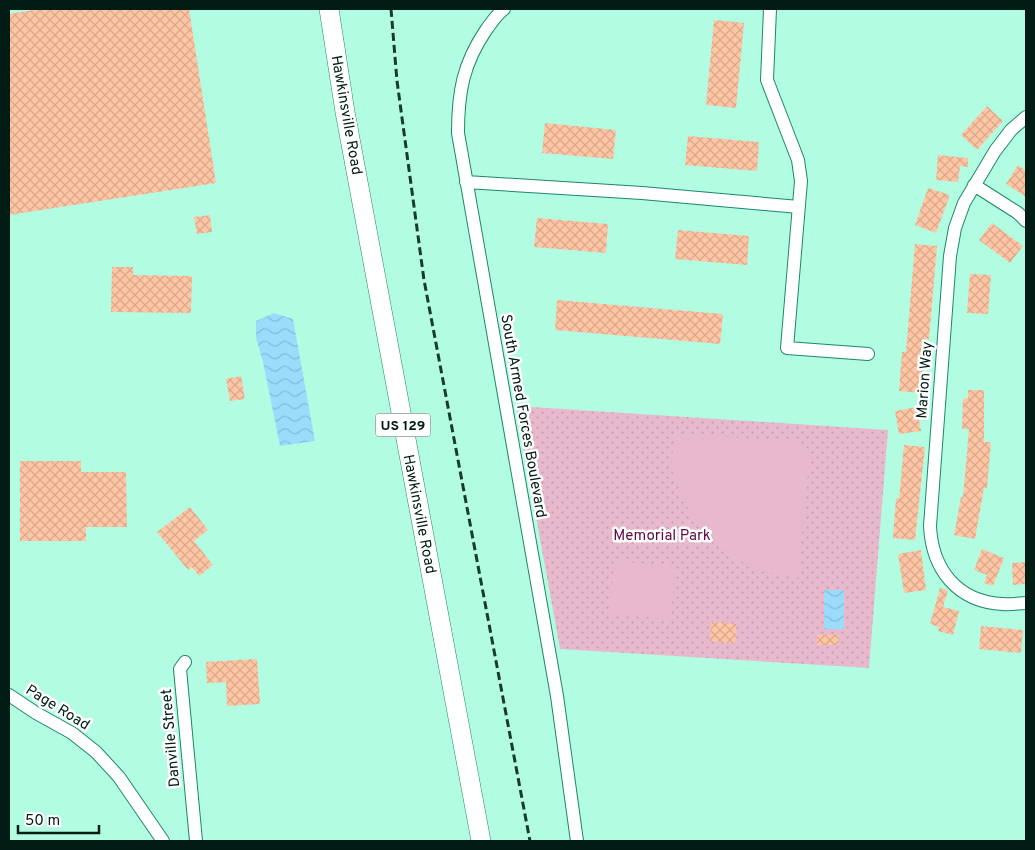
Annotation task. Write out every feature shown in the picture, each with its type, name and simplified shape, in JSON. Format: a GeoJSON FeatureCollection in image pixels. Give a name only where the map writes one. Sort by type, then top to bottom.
{"type":"FeatureCollection","features":[{"type":"Feature","properties":{"kind":"main road","name":"Hawkinsville Road"},"geometry":{"type":"LineString","coordinates":[[329,9],[345,112],[481,841]]}},
{"type":"Feature","properties":{"kind":"street","name":"South Armed Forces Boulevard"},"geometry":{"type":"LineString","coordinates":[[504,9],[497,14],[476,44],[462,78],[458,103],[458,133],[557,696],[577,841]]}},
{"type":"Feature","properties":{"kind":"street"},"geometry":{"type":"LineString","coordinates":[[770,9],[767,80],[798,160],[801,181],[787,348],[868,354]]}},
{"type":"Feature","properties":{"kind":"street","name":"Marion Way"},"geometry":{"type":"LineString","coordinates":[[1026,117],[1011,130],[995,151],[959,214],[950,256],[931,496],[930,538],[937,562],[943,573],[960,590],[980,600],[992,603],[1026,603]]}},
{"type":"Feature","properties":{"kind":"street"},"geometry":{"type":"LineString","coordinates":[[466,182],[642,193],[800,207]]}},
{"type":"Feature","properties":{"kind":"street"},"geometry":{"type":"LineString","coordinates":[[974,185],[1026,221]]}},
{"type":"Feature","properties":{"kind":"street","name":"Danville Street"},"geometry":{"type":"LineString","coordinates":[[185,662],[180,670],[196,841]]}},
{"type":"Feature","properties":{"kind":"street","name":"Page Road"},"geometry":{"type":"LineString","coordinates":[[9,695],[36,713],[72,732],[96,752],[119,777],[163,841]]}},
{"type":"Feature","properties":{"kind":"green space","name":"Memorial Park"},"geometry":{"type":"Polygon","coordinates":[[[516,406],[888,430],[869,668],[560,649],[516,406]]]}},
{"type":"Feature","properties":{"kind":"green space"},"geometry":{"type":"Polygon","coordinates":[[[675,434],[799,441],[810,451],[798,578],[761,571],[729,556],[703,530],[683,501],[671,467],[675,434]]]}},
{"type":"Feature","properties":{"kind":"green space"},"geometry":{"type":"Polygon","coordinates":[[[614,561],[675,566],[671,619],[610,614],[614,561]]]}},
{"type":"Feature","properties":{"kind":"water"},"geometry":{"type":"Polygon","coordinates":[[[274,313],[293,319],[315,441],[280,446],[263,362],[256,338],[256,321],[274,313]]]}},
{"type":"Feature","properties":{"kind":"water"},"geometry":{"type":"Polygon","coordinates":[[[824,590],[844,590],[844,629],[824,629],[824,590]]]}},
{"type":"Feature","properties":{"kind":"building"},"geometry":{"type":"Polygon","coordinates":[[[40,9],[189,9],[216,183],[9,215],[9,14],[40,9]]]}},
{"type":"Feature","properties":{"kind":"building"},"geometry":{"type":"Polygon","coordinates":[[[714,20],[744,23],[736,108],[706,105],[714,20]]]}},
{"type":"Feature","properties":{"kind":"building"},"geometry":{"type":"Polygon","coordinates":[[[987,106],[1003,121],[977,150],[961,135],[987,106]]]}},
{"type":"Feature","properties":{"kind":"building"},"geometry":{"type":"Polygon","coordinates":[[[545,123],[616,130],[613,159],[542,153],[545,123]]]}},
{"type":"Feature","properties":{"kind":"building"},"geometry":{"type":"Polygon","coordinates":[[[688,136],[759,142],[757,171],[685,165],[688,136]]]}},
{"type":"Feature","properties":{"kind":"building"},"geometry":{"type":"Polygon","coordinates":[[[938,155],[968,158],[968,167],[960,166],[958,182],[936,180],[938,155]]]}},
{"type":"Feature","properties":{"kind":"building"},"geometry":{"type":"Polygon","coordinates":[[[1018,165],[1026,171],[1026,197],[1006,184],[1018,165]]]}},
{"type":"Feature","properties":{"kind":"building"},"geometry":{"type":"Polygon","coordinates":[[[928,188],[950,195],[936,233],[915,225],[928,188]]]}},
{"type":"Feature","properties":{"kind":"building"},"geometry":{"type":"Polygon","coordinates":[[[210,215],[212,232],[197,234],[194,217],[210,215]]]}},
{"type":"Feature","properties":{"kind":"building"},"geometry":{"type":"Polygon","coordinates":[[[537,218],[608,224],[606,253],[534,247],[537,218]]]}},
{"type":"Feature","properties":{"kind":"building"},"geometry":{"type":"Polygon","coordinates":[[[992,223],[1023,246],[1010,263],[979,240],[992,223]]]}},
{"type":"Feature","properties":{"kind":"building"},"geometry":{"type":"Polygon","coordinates":[[[678,230],[749,236],[747,265],[675,259],[678,230]]]}},
{"type":"Feature","properties":{"kind":"building"},"geometry":{"type":"Polygon","coordinates":[[[915,244],[937,246],[929,339],[926,339],[921,393],[899,391],[902,352],[906,352],[915,244]]]}},
{"type":"Feature","properties":{"kind":"building"},"geometry":{"type":"Polygon","coordinates":[[[112,267],[133,267],[133,275],[192,276],[191,313],[111,312],[112,267]]]}},
{"type":"Feature","properties":{"kind":"building"},"geometry":{"type":"Polygon","coordinates":[[[970,274],[991,275],[988,314],[967,313],[970,274]]]}},
{"type":"Feature","properties":{"kind":"building"},"geometry":{"type":"Polygon","coordinates":[[[557,300],[723,314],[720,344],[555,330],[557,300]]]}},
{"type":"Feature","properties":{"kind":"building"},"geometry":{"type":"Polygon","coordinates":[[[241,376],[245,399],[230,401],[226,379],[241,376]]]}},
{"type":"Feature","properties":{"kind":"building"},"geometry":{"type":"Polygon","coordinates":[[[968,390],[984,390],[984,442],[991,442],[987,488],[984,488],[975,539],[954,535],[961,497],[963,497],[969,429],[962,429],[963,399],[968,398],[968,390]]]}},
{"type":"Feature","properties":{"kind":"building"},"geometry":{"type":"Polygon","coordinates":[[[917,407],[921,431],[899,434],[895,411],[917,407]]]}},
{"type":"Feature","properties":{"kind":"building"},"geometry":{"type":"Polygon","coordinates":[[[904,445],[925,447],[915,540],[893,538],[896,498],[899,499],[904,445]]]}},
{"type":"Feature","properties":{"kind":"building"},"geometry":{"type":"Polygon","coordinates":[[[20,461],[81,461],[81,472],[126,472],[127,527],[86,527],[86,541],[20,541],[20,461]]]}},
{"type":"Feature","properties":{"kind":"building"},"geometry":{"type":"Polygon","coordinates":[[[190,507],[208,530],[194,541],[213,565],[199,576],[192,567],[188,570],[157,532],[190,507]]]}},
{"type":"Feature","properties":{"kind":"building"},"geometry":{"type":"Polygon","coordinates":[[[982,549],[1004,558],[993,586],[984,583],[987,575],[974,570],[982,549]]]}},
{"type":"Feature","properties":{"kind":"building"},"geometry":{"type":"Polygon","coordinates":[[[921,550],[926,590],[904,593],[898,554],[921,550]]]}},
{"type":"Feature","properties":{"kind":"building"},"geometry":{"type":"Polygon","coordinates":[[[1026,562],[1026,584],[1013,585],[1012,563],[1026,562]]]}},
{"type":"Feature","properties":{"kind":"building"},"geometry":{"type":"Polygon","coordinates":[[[940,588],[948,590],[943,607],[959,611],[953,635],[938,631],[939,627],[930,624],[940,588]]]}},
{"type":"Feature","properties":{"kind":"building"},"geometry":{"type":"Polygon","coordinates":[[[711,622],[736,624],[735,643],[710,641],[711,622]]]}},
{"type":"Feature","properties":{"kind":"building"},"geometry":{"type":"Polygon","coordinates":[[[981,626],[1023,630],[1021,653],[979,649],[981,626]]]}},
{"type":"Feature","properties":{"kind":"building"},"geometry":{"type":"Polygon","coordinates":[[[817,635],[839,635],[839,645],[817,645],[817,635]]]}},
{"type":"Feature","properties":{"kind":"building"},"geometry":{"type":"Polygon","coordinates":[[[257,659],[260,704],[227,706],[226,682],[207,683],[206,662],[257,659]]]}},
{"type":"Feature","properties":{"kind":"railway"},"geometry":{"type":"LineString","coordinates":[[391,9],[397,81],[424,280],[530,841]]}}]}
